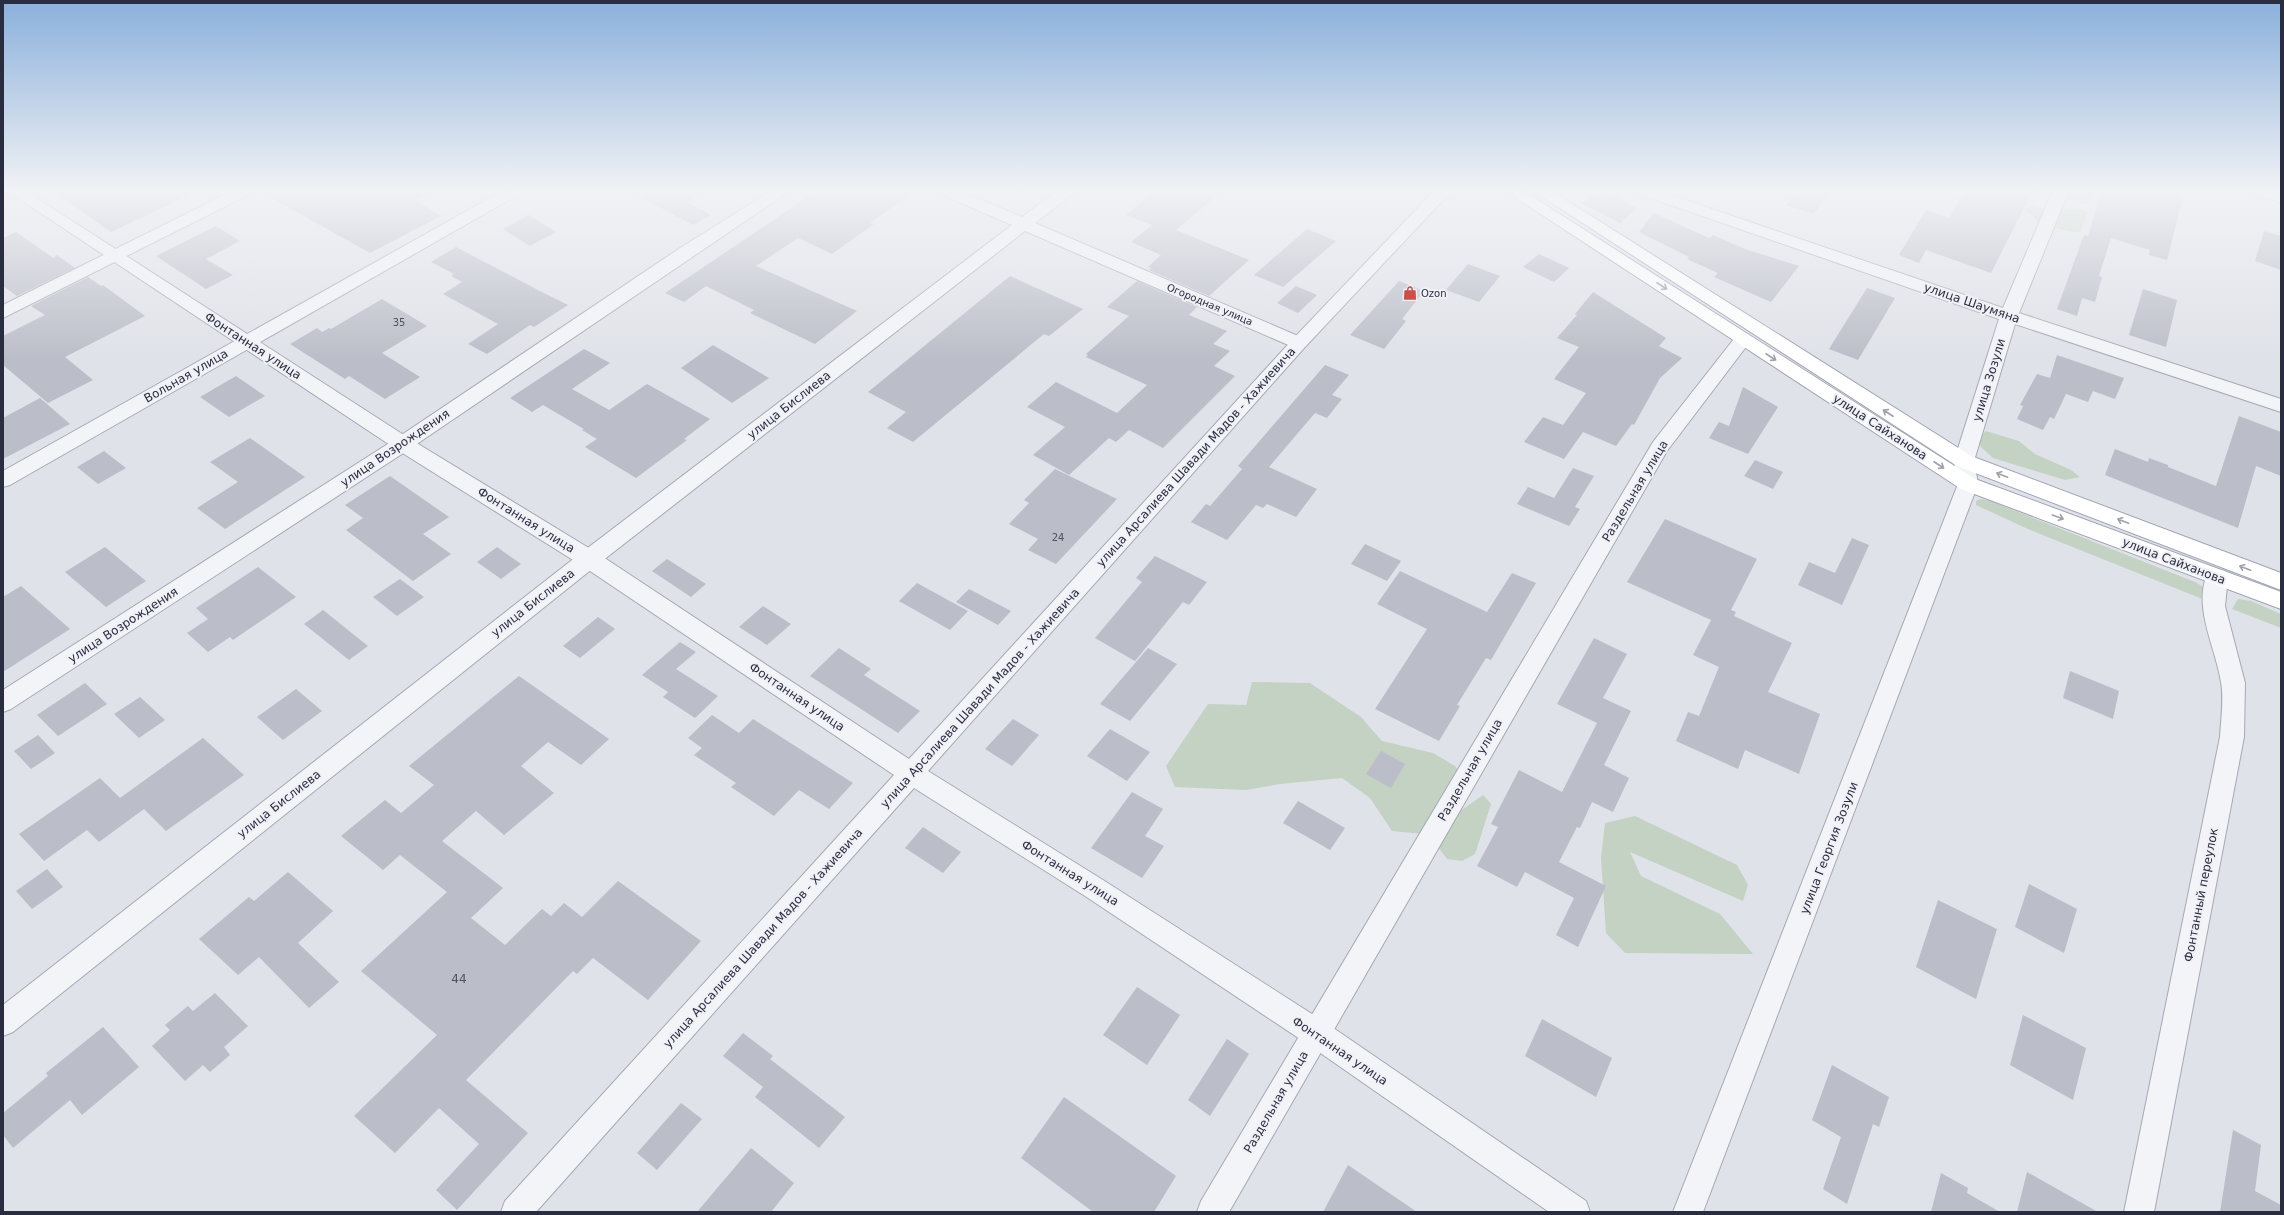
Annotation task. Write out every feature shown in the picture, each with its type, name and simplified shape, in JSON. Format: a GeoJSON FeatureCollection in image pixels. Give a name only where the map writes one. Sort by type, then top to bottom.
{"type":"FeatureCollection","features":[{"type":"Feature","properties":{"kind":"main road","name":"улица Сайханова"},"geometry":{"type":"LineString","coordinates":[[1600,247],[1743,339],[1966,472],[2217,577],[2281,601]]}},
{"type":"Feature","properties":{"kind":"main road","name":"улица Сайханова"},"geometry":{"type":"LineString","coordinates":[[1626,247],[1966,472],[2281,582]]}},
{"type":"Feature","properties":{"kind":"street","name":"Фонтанная улица"},"geometry":{"type":"LineString","coordinates":[[102,247],[403,444],[589,559],[912,774],[1094,888],[1316,1033],[1575,1212]]}},
{"type":"Feature","properties":{"kind":"street"},"geometry":{"type":"LineString","coordinates":[[3,312],[134,247]]}},
{"type":"Feature","properties":{"kind":"street","name":"Вольная улица"},"geometry":{"type":"LineString","coordinates":[[3,480],[416,247]]}},
{"type":"Feature","properties":{"kind":"street","name":"улица Возрождения"},"geometry":{"type":"LineString","coordinates":[[3,702],[403,444],[568,330],[693,247]]}},
{"type":"Feature","properties":{"kind":"street","name":"улица Бислиева"},"geometry":{"type":"LineString","coordinates":[[3,1022],[589,559],[995,247]]}},
{"type":"Feature","properties":{"kind":"street","name":"Огородная улица"},"geometry":{"type":"LineString","coordinates":[[1077,247],[1299,343]]}},
{"type":"Feature","properties":{"kind":"street","name":"улица Арсалиева Шавади Мадов - Хажиевича"},"geometry":{"type":"LineString","coordinates":[[516,1212],[1299,343],[1390,247]]}},
{"type":"Feature","properties":{"kind":"street","name":"улица Шаумяна"},"geometry":{"type":"LineString","coordinates":[[1807,247],[2009,316],[2281,406]]}},
{"type":"Feature","properties":{"kind":"street","name":"улица Зозули"},"geometry":{"type":"LineString","coordinates":[[1966,472],[2009,316],[2038,247]]}},
{"type":"Feature","properties":{"kind":"street","name":"Раздельная улица"},"geometry":{"type":"LineString","coordinates":[[1212,1212],[1660,447],[1743,339]]}},
{"type":"Feature","properties":{"kind":"street","name":"улица Георгия Зозули"},"geometry":{"type":"LineString","coordinates":[[1688,1212],[1966,472]]}},
{"type":"Feature","properties":{"kind":"street","name":"Фонтанный переулок"},"geometry":{"type":"LineString","coordinates":[[2139,1212],[2232,736],[2233,683],[2214,606],[2217,577]]}},
{"type":"Feature","properties":{"kind":"green space"},"geometry":{"type":"Polygon","coordinates":[[[1986,431],[2019,441],[2035,454],[2071,470],[2080,477],[2065,480],[1993,458],[1981,447],[1978,439],[1986,431]]]}},
{"type":"Feature","properties":{"kind":"green space"},"geometry":{"type":"Polygon","coordinates":[[[1980,499],[1988,500],[2195,582],[2202,586],[2207,592],[2207,598],[2200,598],[2030,530],[1976,505],[1976,501],[1980,499]]]}},
{"type":"Feature","properties":{"kind":"green space"},"geometry":{"type":"Polygon","coordinates":[[[2238,599],[2251,601],[2281,614],[2281,628],[2232,609],[2238,599]]]}},
{"type":"Feature","properties":{"kind":"green space"},"geometry":{"type":"Polygon","coordinates":[[[1252,682],[1310,683],[1361,717],[1382,741],[1433,753],[1455,766],[1460,773],[1424,834],[1392,831],[1370,798],[1342,778],[1280,784],[1246,790],[1175,787],[1166,766],[1208,704],[1246,705],[1252,682]]]}},
{"type":"Feature","properties":{"kind":"green space"},"geometry":{"type":"Polygon","coordinates":[[[1483,795],[1491,804],[1475,854],[1462,861],[1447,859],[1438,847],[1459,812],[1483,795]]]}},
{"type":"Feature","properties":{"kind":"green space"},"geometry":{"type":"Polygon","coordinates":[[[1635,816],[1737,865],[1748,885],[1743,901],[1630,852],[1641,876],[1720,914],[1753,954],[1625,953],[1606,933],[1601,858],[1605,823],[1635,816]]]}},
{"type":"Feature","properties":{"kind":"building"},"geometry":{"type":"Polygon","coordinates":[[[3,247],[37,247],[53,258],[57,255],[75,268],[17,296],[3,286],[3,247]]]}},
{"type":"Feature","properties":{"kind":"building"},"geometry":{"type":"Polygon","coordinates":[[[175,247],[229,247],[206,259],[233,275],[206,289],[156,256],[175,247]]]}},
{"type":"Feature","properties":{"kind":"building"},"geometry":{"type":"Polygon","coordinates":[[[359,247],[382,247],[370,253],[359,247]]]}},
{"type":"Feature","properties":{"kind":"building"},"geometry":{"type":"Polygon","coordinates":[[[456,247],[568,305],[534,327],[530,325],[487,354],[468,344],[498,324],[443,294],[462,282],[451,276],[454,274],[431,262],[456,247]]]}},
{"type":"Feature","properties":{"kind":"building"},"geometry":{"type":"Polygon","coordinates":[[[734,247],[785,247],[756,266],[857,311],[815,344],[750,313],[754,310],[706,286],[684,302],[665,293],[734,247]]]}},
{"type":"Feature","properties":{"kind":"building"},"geometry":{"type":"Polygon","coordinates":[[[816,247],[842,247],[832,254],[816,247]]]}},
{"type":"Feature","properties":{"kind":"building"},"geometry":{"type":"Polygon","coordinates":[[[1142,247],[1217,247],[1249,260],[1209,296],[1149,270],[1151,268],[1148,267],[1161,255],[1142,247]]]}},
{"type":"Feature","properties":{"kind":"building"},"geometry":{"type":"Polygon","coordinates":[[[1287,247],[1329,247],[1283,287],[1254,275],[1287,247]]]}},
{"type":"Feature","properties":{"kind":"building"},"geometry":{"type":"Polygon","coordinates":[[[1668,247],[1740,247],[1799,266],[1771,302],[1714,277],[1718,273],[1687,259],[1689,257],[1668,247]]]}},
{"type":"Feature","properties":{"kind":"building"},"geometry":{"type":"Polygon","coordinates":[[[1904,247],[2004,247],[1991,273],[1926,250],[1919,263],[1899,255],[1904,247]]]}},
{"type":"Feature","properties":{"kind":"building"},"geometry":{"type":"Polygon","coordinates":[[[2080,247],[2108,247],[2099,276],[2102,277],[2095,302],[2082,298],[2077,316],[2057,309],[2080,247]]]}},
{"type":"Feature","properties":{"kind":"building"},"geometry":{"type":"Polygon","coordinates":[[[2139,247],[2170,247],[2167,260],[2149,255],[2150,250],[2139,247]]]}},
{"type":"Feature","properties":{"kind":"building"},"geometry":{"type":"Polygon","coordinates":[[[2259,247],[2281,247],[2281,270],[2255,261],[2259,247]]]}},
{"type":"Feature","properties":{"kind":"building"},"geometry":{"type":"Polygon","coordinates":[[[1539,254],[1569,268],[1554,282],[1523,267],[1539,254]]]}},
{"type":"Feature","properties":{"kind":"building"},"geometry":{"type":"Polygon","coordinates":[[[1468,264],[1500,276],[1479,302],[1446,290],[1468,264]]]}},
{"type":"Feature","properties":{"kind":"building"},"geometry":{"type":"Polygon","coordinates":[[[1010,276],[1083,309],[1049,336],[1044,334],[913,442],[887,428],[906,412],[868,392],[1010,276]]]}},
{"type":"Feature","properties":{"kind":"building"},"geometry":{"type":"Polygon","coordinates":[[[88,277],[101,286],[103,285],[145,316],[65,357],[93,380],[48,403],[3,365],[3,336],[45,315],[31,306],[88,277]]]}},
{"type":"Feature","properties":{"kind":"building"},"geometry":{"type":"Polygon","coordinates":[[[1137,281],[1197,307],[1189,315],[1227,331],[1213,344],[1230,351],[1214,366],[1235,376],[1163,448],[1129,430],[1116,442],[1109,438],[1069,475],[1033,455],[1065,427],[1027,407],[1056,382],[1117,413],[1147,385],[1086,357],[1088,355],[1086,354],[1129,316],[1107,307],[1137,281]]]}},
{"type":"Feature","properties":{"kind":"building"},"geometry":{"type":"Polygon","coordinates":[[[1399,281],[1424,291],[1402,319],[1406,321],[1384,349],[1350,335],[1399,281]]]}},
{"type":"Feature","properties":{"kind":"building"},"geometry":{"type":"Polygon","coordinates":[[[1296,286],[1317,295],[1298,313],[1277,303],[1296,286]]]}},
{"type":"Feature","properties":{"kind":"building"},"geometry":{"type":"Polygon","coordinates":[[[1867,288],[1895,298],[1858,360],[1829,349],[1867,288]]]}},
{"type":"Feature","properties":{"kind":"building"},"geometry":{"type":"Polygon","coordinates":[[[2143,289],[2177,300],[2166,347],[2129,335],[2143,289]]]}},
{"type":"Feature","properties":{"kind":"building"},"geometry":{"type":"Polygon","coordinates":[[[1593,292],[1666,338],[1659,346],[1682,358],[1660,378],[1634,425],[1632,424],[1616,446],[1583,432],[1564,459],[1524,442],[1543,417],[1563,425],[1586,393],[1554,379],[1579,347],[1557,338],[1577,315],[1575,314],[1593,292]]]}},
{"type":"Feature","properties":{"kind":"building"},"geometry":{"type":"Polygon","coordinates":[[[382,299],[427,326],[382,353],[420,377],[385,399],[349,376],[345,379],[290,344],[317,328],[322,332],[329,328],[331,329],[382,299]]]}},
{"type":"Feature","properties":{"kind":"building"},"geometry":{"type":"Polygon","coordinates":[[[713,345],[769,378],[732,403],[681,368],[713,345]]]}},
{"type":"Feature","properties":{"kind":"building"},"geometry":{"type":"Polygon","coordinates":[[[584,349],[610,363],[572,389],[609,410],[647,384],[710,419],[684,439],[687,440],[636,478],[585,447],[597,439],[582,430],[584,429],[543,405],[532,412],[510,398],[584,349]]]}},
{"type":"Feature","properties":{"kind":"building"},"geometry":{"type":"Polygon","coordinates":[[[2057,355],[2124,378],[2115,399],[2093,391],[2088,402],[2066,394],[2054,419],[2050,417],[2043,430],[2017,419],[2023,406],[2020,405],[2037,374],[2050,378],[2057,355]]]}},
{"type":"Feature","properties":{"kind":"building"},"geometry":{"type":"Polygon","coordinates":[[[1325,365],[1349,375],[1332,395],[1342,399],[1327,418],[1315,413],[1269,467],[1317,489],[1296,517],[1267,504],[1263,508],[1256,505],[1227,540],[1191,522],[1206,504],[1210,506],[1242,469],[1238,466],[1325,365]]]}},
{"type":"Feature","properties":{"kind":"building"},"geometry":{"type":"Polygon","coordinates":[[[236,376],[265,396],[229,417],[200,397],[236,376]]]}},
{"type":"Feature","properties":{"kind":"building"},"geometry":{"type":"Polygon","coordinates":[[[1743,387],[1778,407],[1748,454],[1709,438],[1719,422],[1729,426],[1743,387]]]}},
{"type":"Feature","properties":{"kind":"building"},"geometry":{"type":"Polygon","coordinates":[[[40,398],[70,424],[3,459],[3,418],[40,398]]]}},
{"type":"Feature","properties":{"kind":"building"},"geometry":{"type":"Polygon","coordinates":[[[2239,416],[2281,432],[2281,476],[2256,466],[2238,528],[2105,475],[2115,449],[2148,462],[2149,458],[2216,486],[2239,416]]]}},
{"type":"Feature","properties":{"kind":"building"},"geometry":{"type":"Polygon","coordinates":[[[250,438],[305,477],[225,529],[197,508],[238,482],[210,462],[250,438]]]}},
{"type":"Feature","properties":{"kind":"building"},"geometry":{"type":"Polygon","coordinates":[[[104,451],[126,468],[98,484],[77,467],[104,451]]]}},
{"type":"Feature","properties":{"kind":"building"},"geometry":{"type":"Polygon","coordinates":[[[1755,460],[1783,472],[1773,489],[1744,476],[1755,460]]]}},
{"type":"Feature","properties":{"kind":"building"},"geometry":{"type":"Polygon","coordinates":[[[1573,468],[1594,476],[1575,507],[1580,509],[1569,526],[1517,504],[1528,487],[1554,498],[1573,468]]]}},
{"type":"Feature","properties":{"kind":"building"},"geometry":{"type":"Polygon","coordinates":[[[1055,469],[1117,499],[1056,564],[1028,550],[1038,539],[1009,524],[1029,503],[1024,500],[1055,469]]]}},
{"type":"Feature","properties":{"kind":"building"},"geometry":{"type":"Polygon","coordinates":[[[390,476],[449,517],[423,534],[451,554],[413,581],[346,530],[363,518],[345,505],[390,476]]]}},
{"type":"Feature","properties":{"kind":"building"},"geometry":{"type":"Polygon","coordinates":[[[1665,519],[1757,559],[1731,610],[1736,612],[1734,616],[1792,643],[1768,692],[1820,714],[1799,774],[1745,750],[1738,769],[1676,741],[1688,712],[1699,716],[1719,667],[1693,655],[1711,620],[1627,582],[1665,519]]]}},
{"type":"Feature","properties":{"kind":"building"},"geometry":{"type":"Polygon","coordinates":[[[1852,538],[1869,545],[1842,605],[1798,585],[1809,562],[1835,573],[1852,538]]]}},
{"type":"Feature","properties":{"kind":"building"},"geometry":{"type":"Polygon","coordinates":[[[1365,544],[1401,561],[1387,581],[1351,564],[1365,544]]]}},
{"type":"Feature","properties":{"kind":"building"},"geometry":{"type":"Polygon","coordinates":[[[105,547],[146,581],[106,607],[65,572],[105,547]]]}},
{"type":"Feature","properties":{"kind":"building"},"geometry":{"type":"Polygon","coordinates":[[[497,547],[521,564],[501,579],[477,562],[497,547]]]}},
{"type":"Feature","properties":{"kind":"building"},"geometry":{"type":"Polygon","coordinates":[[[1155,556],[1207,582],[1189,605],[1183,602],[1135,661],[1095,638],[1142,582],[1136,578],[1155,556]]]}},
{"type":"Feature","properties":{"kind":"building"},"geometry":{"type":"Polygon","coordinates":[[[667,559],[706,584],[691,597],[652,571],[667,559]]]}},
{"type":"Feature","properties":{"kind":"building"},"geometry":{"type":"Polygon","coordinates":[[[258,567],[296,597],[233,640],[230,637],[208,652],[187,633],[208,619],[196,608],[258,567]]]}},
{"type":"Feature","properties":{"kind":"building"},"geometry":{"type":"Polygon","coordinates":[[[1400,571],[1487,612],[1512,573],[1536,583],[1491,660],[1486,658],[1457,705],[1460,706],[1439,741],[1375,709],[1427,629],[1377,604],[1400,571]]]}},
{"type":"Feature","properties":{"kind":"building"},"geometry":{"type":"Polygon","coordinates":[[[400,579],[424,597],[397,616],[373,597],[400,579]]]}},
{"type":"Feature","properties":{"kind":"building"},"geometry":{"type":"Polygon","coordinates":[[[917,583],[968,611],[950,630],[899,601],[917,583]]]}},
{"type":"Feature","properties":{"kind":"building"},"geometry":{"type":"Polygon","coordinates":[[[21,586],[70,629],[3,672],[3,597],[21,586]]]}},
{"type":"Feature","properties":{"kind":"building"},"geometry":{"type":"Polygon","coordinates":[[[969,589],[1011,611],[998,625],[956,602],[969,589]]]}},
{"type":"Feature","properties":{"kind":"building"},"geometry":{"type":"Polygon","coordinates":[[[763,606],[791,624],[767,645],[739,627],[763,606]]]}},
{"type":"Feature","properties":{"kind":"building"},"geometry":{"type":"Polygon","coordinates":[[[323,610],[368,646],[349,660],[304,624],[323,610]]]}},
{"type":"Feature","properties":{"kind":"building"},"geometry":{"type":"Polygon","coordinates":[[[598,617],[615,629],[580,658],[563,646],[598,617]]]}},
{"type":"Feature","properties":{"kind":"building"},"geometry":{"type":"Polygon","coordinates":[[[1594,638],[1627,654],[1603,698],[1631,711],[1604,765],[1629,778],[1613,812],[1592,802],[1580,828],[1577,827],[1559,862],[1606,886],[1578,947],[1556,935],[1574,898],[1525,872],[1517,887],[1477,866],[1498,827],[1491,824],[1519,770],[1562,792],[1597,723],[1557,704],[1594,638]]]}},
{"type":"Feature","properties":{"kind":"building"},"geometry":{"type":"Polygon","coordinates":[[[680,642],[696,652],[676,669],[718,696],[695,718],[663,697],[668,692],[642,675],[680,642]]]}},
{"type":"Feature","properties":{"kind":"building"},"geometry":{"type":"Polygon","coordinates":[[[839,648],[871,669],[864,675],[920,711],[898,733],[810,676],[839,648]]]}},
{"type":"Feature","properties":{"kind":"building"},"geometry":{"type":"Polygon","coordinates":[[[1148,648],[1177,664],[1130,721],[1100,704],[1148,648]]]}},
{"type":"Feature","properties":{"kind":"building"},"geometry":{"type":"Polygon","coordinates":[[[2070,671],[2119,691],[2113,719],[2063,698],[2070,671]]]}},
{"type":"Feature","properties":{"kind":"building"},"geometry":{"type":"Polygon","coordinates":[[[519,676],[609,739],[581,765],[548,742],[521,766],[554,793],[504,835],[476,811],[442,841],[503,888],[471,918],[505,945],[542,909],[551,916],[564,903],[582,917],[618,881],[701,941],[648,1000],[593,958],[577,974],[573,971],[466,1080],[528,1133],[457,1210],[436,1190],[479,1144],[439,1108],[395,1153],[354,1116],[437,1035],[361,971],[447,892],[400,855],[383,870],[341,836],[385,800],[401,813],[434,785],[409,766],[519,676]]]}},
{"type":"Feature","properties":{"kind":"building"},"geometry":{"type":"Polygon","coordinates":[[[85,683],[107,704],[58,736],[37,715],[85,683]]]}},
{"type":"Feature","properties":{"kind":"building"},"geometry":{"type":"Polygon","coordinates":[[[296,689],[322,711],[283,740],[257,717],[296,689]]]}},
{"type":"Feature","properties":{"kind":"building"},"geometry":{"type":"Polygon","coordinates":[[[140,697],[165,720],[139,738],[114,714],[140,697]]]}},
{"type":"Feature","properties":{"kind":"building"},"geometry":{"type":"Polygon","coordinates":[[[712,715],[739,733],[753,719],[853,783],[829,809],[799,790],[774,816],[731,787],[736,783],[694,755],[702,748],[688,738],[712,715]]]}},
{"type":"Feature","properties":{"kind":"building"},"geometry":{"type":"Polygon","coordinates":[[[1013,719],[1039,735],[1012,766],[985,749],[1013,719]]]}},
{"type":"Feature","properties":{"kind":"building"},"geometry":{"type":"Polygon","coordinates":[[[1110,729],[1150,752],[1127,781],[1087,756],[1110,729]]]}},
{"type":"Feature","properties":{"kind":"building"},"geometry":{"type":"Polygon","coordinates":[[[38,735],[55,753],[31,769],[14,751],[38,735]]]}},
{"type":"Feature","properties":{"kind":"building"},"geometry":{"type":"Polygon","coordinates":[[[203,738],[244,775],[166,831],[144,809],[99,842],[87,830],[44,861],[19,834],[100,778],[120,798],[203,738]]]}},
{"type":"Feature","properties":{"kind":"building"},"geometry":{"type":"Polygon","coordinates":[[[1381,751],[1405,764],[1391,788],[1366,774],[1381,751]]]}},
{"type":"Feature","properties":{"kind":"building"},"geometry":{"type":"Polygon","coordinates":[[[1132,792],[1163,809],[1145,836],[1164,846],[1142,878],[1091,848],[1132,792]]]}},
{"type":"Feature","properties":{"kind":"building"},"geometry":{"type":"Polygon","coordinates":[[[1298,801],[1345,828],[1330,850],[1283,823],[1298,801]]]}},
{"type":"Feature","properties":{"kind":"building"},"geometry":{"type":"Polygon","coordinates":[[[923,827],[961,852],[943,873],[905,848],[923,827]]]}},
{"type":"Feature","properties":{"kind":"building"},"geometry":{"type":"Polygon","coordinates":[[[47,869],[63,887],[32,909],[16,891],[47,869]]]}},
{"type":"Feature","properties":{"kind":"building"},"geometry":{"type":"Polygon","coordinates":[[[288,872],[333,911],[298,943],[339,982],[309,1008],[259,957],[238,975],[199,939],[249,897],[254,901],[288,872]]]}},
{"type":"Feature","properties":{"kind":"building"},"geometry":{"type":"Polygon","coordinates":[[[2029,884],[2077,909],[2064,953],[2015,927],[2029,884]]]}},
{"type":"Feature","properties":{"kind":"building"},"geometry":{"type":"Polygon","coordinates":[[[1938,900],[1997,929],[1976,999],[1916,967],[1938,900]]]}},
{"type":"Feature","properties":{"kind":"building"},"geometry":{"type":"Polygon","coordinates":[[[1137,987],[1180,1015],[1147,1065],[1103,1035],[1137,987]]]}},
{"type":"Feature","properties":{"kind":"building"},"geometry":{"type":"Polygon","coordinates":[[[215,993],[248,1026],[224,1047],[230,1055],[210,1072],[203,1065],[185,1081],[152,1046],[170,1030],[165,1025],[188,1006],[193,1011],[215,993]]]}},
{"type":"Feature","properties":{"kind":"building"},"geometry":{"type":"Polygon","coordinates":[[[2023,1015],[2086,1048],[2073,1100],[2010,1065],[2023,1015]]]}},
{"type":"Feature","properties":{"kind":"building"},"geometry":{"type":"Polygon","coordinates":[[[1542,1019],[1612,1058],[1596,1097],[1525,1056],[1542,1019]]]}},
{"type":"Feature","properties":{"kind":"building"},"geometry":{"type":"Polygon","coordinates":[[[103,1027],[139,1067],[82,1115],[70,1100],[13,1148],[3,1135],[3,1113],[48,1076],[46,1073],[103,1027]]]}},
{"type":"Feature","properties":{"kind":"building"},"geometry":{"type":"Polygon","coordinates":[[[743,1033],[773,1056],[770,1059],[845,1117],[819,1148],[755,1097],[763,1087],[723,1056],[743,1033]]]}},
{"type":"Feature","properties":{"kind":"building"},"geometry":{"type":"Polygon","coordinates":[[[1227,1039],[1249,1054],[1210,1116],[1188,1100],[1227,1039]]]}},
{"type":"Feature","properties":{"kind":"building"},"geometry":{"type":"Polygon","coordinates":[[[1832,1065],[1889,1097],[1879,1127],[1873,1124],[1847,1204],[1823,1189],[1841,1137],[1812,1120],[1832,1065]]]}},
{"type":"Feature","properties":{"kind":"building"},"geometry":{"type":"Polygon","coordinates":[[[1064,1097],[1176,1176],[1154,1212],[1093,1212],[1021,1158],[1064,1097]]]}},
{"type":"Feature","properties":{"kind":"building"},"geometry":{"type":"Polygon","coordinates":[[[681,1103],[702,1119],[657,1170],[637,1153],[681,1103]]]}},
{"type":"Feature","properties":{"kind":"building"},"geometry":{"type":"Polygon","coordinates":[[[2233,1130],[2261,1145],[2255,1191],[2281,1205],[2281,1212],[2220,1212],[2233,1130]]]}},
{"type":"Feature","properties":{"kind":"building"},"geometry":{"type":"Polygon","coordinates":[[[751,1148],[794,1183],[771,1212],[697,1212],[751,1148]]]}},
{"type":"Feature","properties":{"kind":"building"},"geometry":{"type":"Polygon","coordinates":[[[1348,1165],[1417,1212],[1323,1212],[1348,1165]]]}},
{"type":"Feature","properties":{"kind":"building"},"geometry":{"type":"Polygon","coordinates":[[[2027,1172],[2098,1212],[2017,1212],[2027,1172]]]}},
{"type":"Feature","properties":{"kind":"building"},"geometry":{"type":"Polygon","coordinates":[[[1941,1173],[1968,1188],[1967,1193],[2000,1212],[1931,1212],[1941,1173]]]}},
{"type":"Feature","properties":{"kind":"place","name":"Ozon"},"geometry":{"type":"Point","coordinates":[1410,293]}}]}
